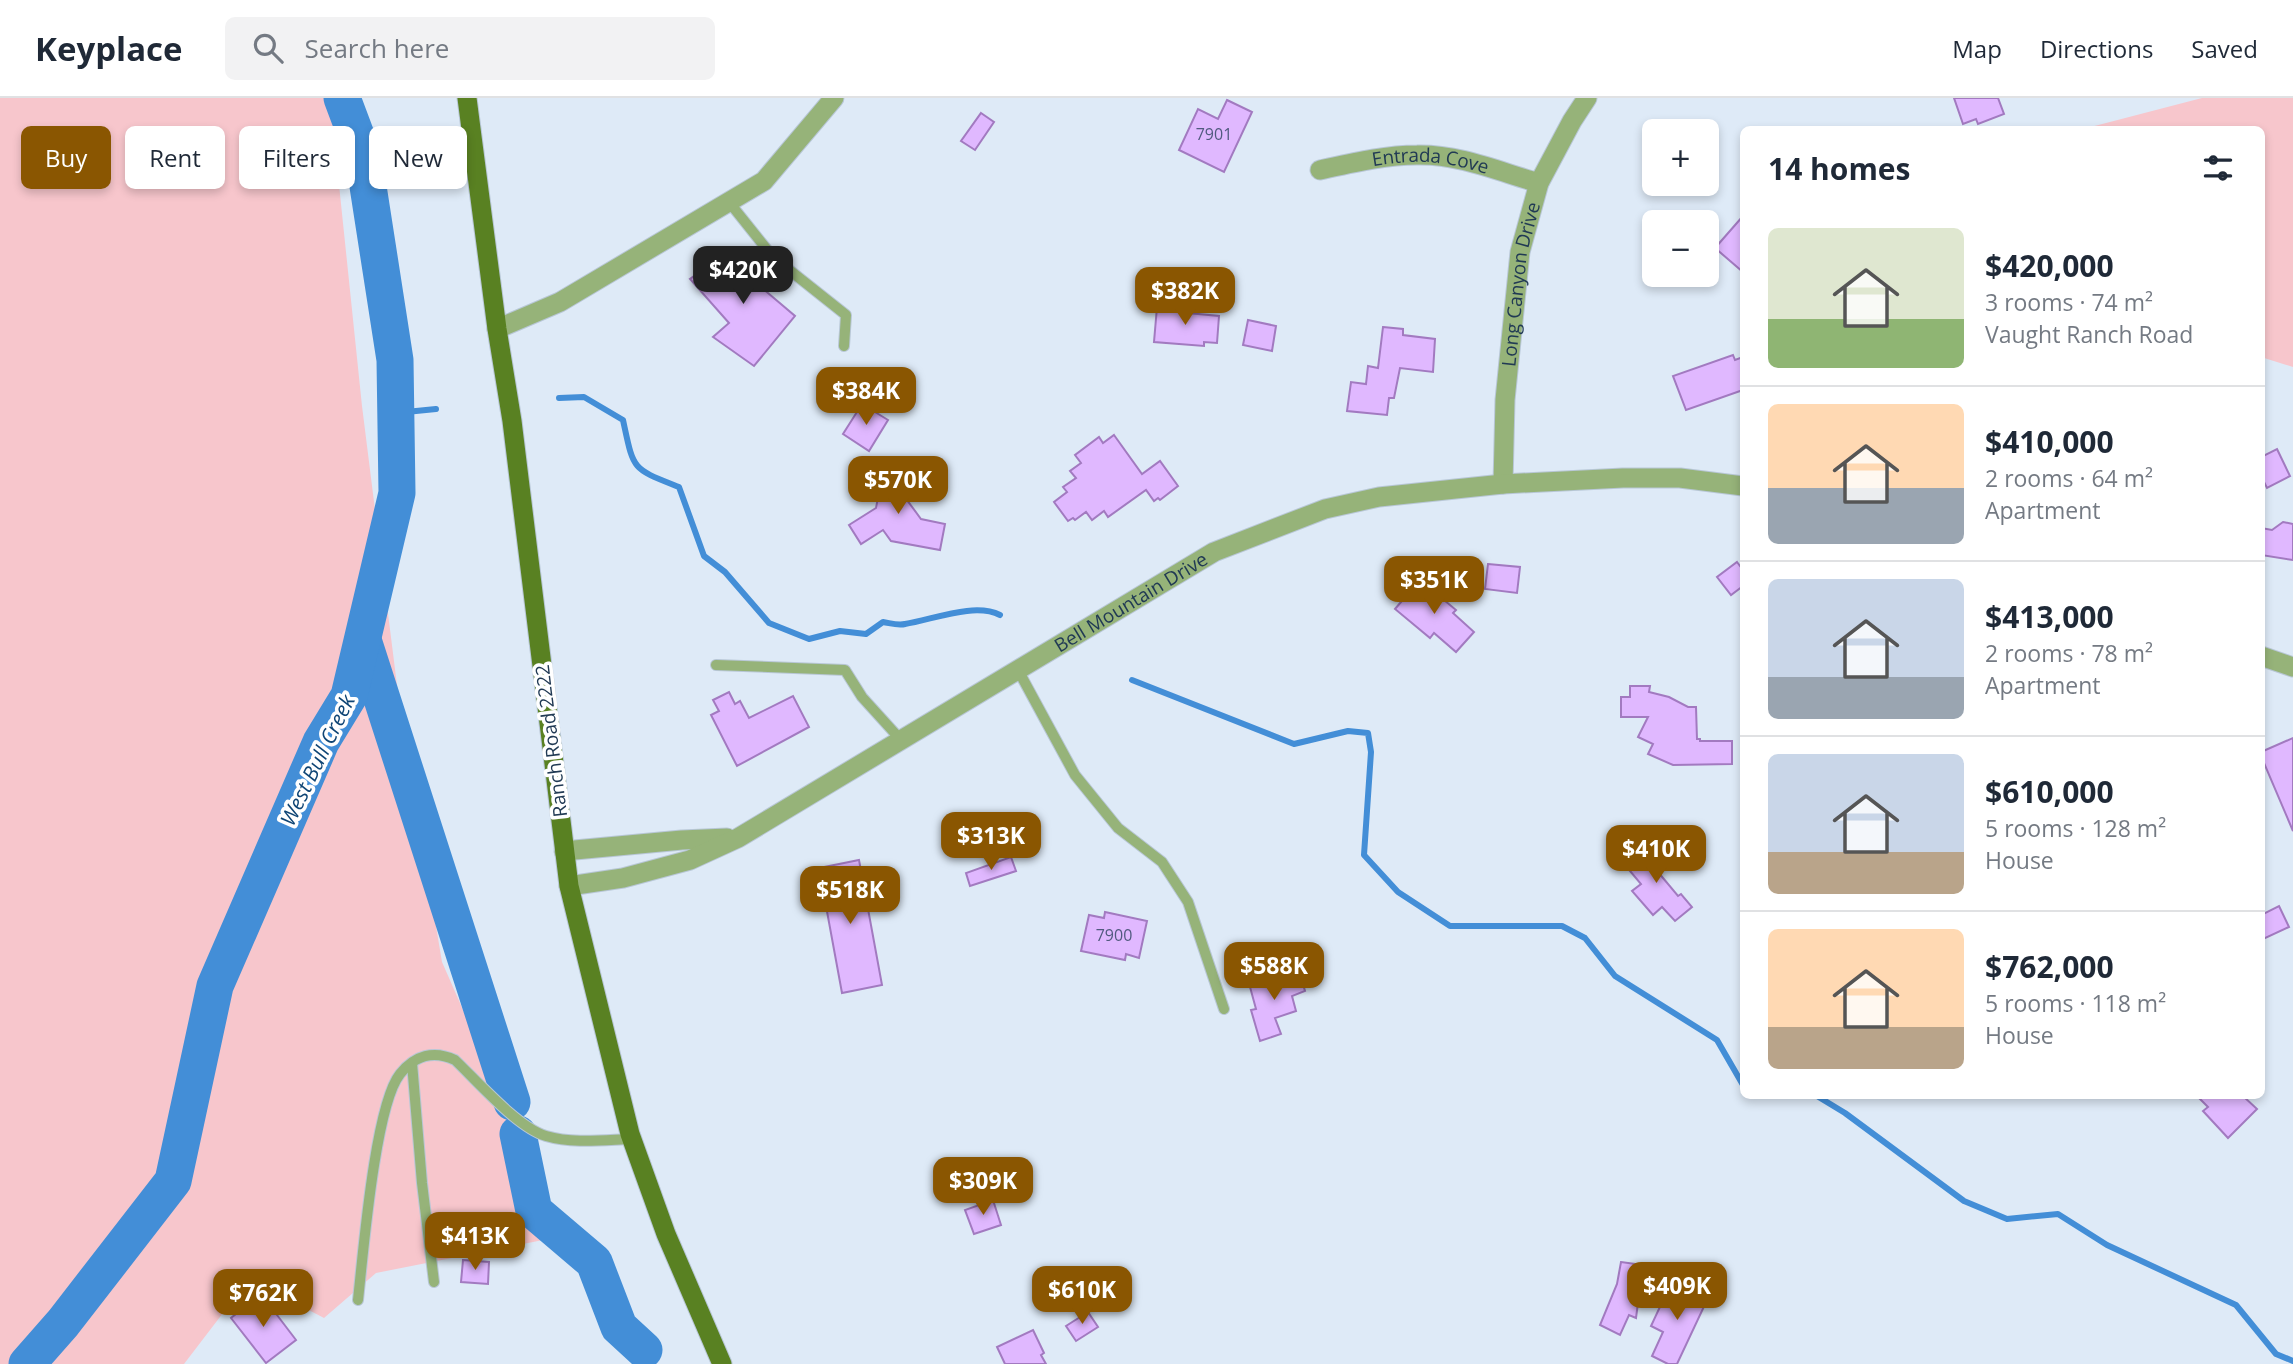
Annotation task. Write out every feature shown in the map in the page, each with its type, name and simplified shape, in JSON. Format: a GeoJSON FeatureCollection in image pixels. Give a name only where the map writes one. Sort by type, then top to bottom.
{"type":"FeatureCollection","features":[{"type":"Feature","properties":{"kind":"main road","name":"Ranch Road 2222"},"geometry":{"type":"LineString","coordinates":[[467,98],[497,330],[512,421],[569,886],[632,1139],[666,1234],[722,1364]]}},
{"type":"Feature","properties":{"kind":"street"},"geometry":{"type":"LineString","coordinates":[[497,330],[560,302],[764,181],[834,98]]}},
{"type":"Feature","properties":{"kind":"street","name":"Long Canyon Drive"},"geometry":{"type":"LineString","coordinates":[[1503,484],[1505,400],[1520,252],[1539,183],[1587,98]]}},
{"type":"Feature","properties":{"kind":"street","name":"Entrada Cove"},"geometry":{"type":"LineString","coordinates":[[1320,170],[1372,159],[1419,154],[1460,160],[1539,183]]}},
{"type":"Feature","properties":{"kind":"street","name":"Bell Mountain Drive"},"geometry":{"type":"LineString","coordinates":[[569,886],[623,878],[690,860],[738,838],[1214,552],[1325,509],[1380,497],[1503,484],[1680,478],[1740,486]]}},
{"type":"Feature","properties":{"kind":"street"},"geometry":{"type":"LineString","coordinates":[[2265,657],[2293,667]]}},
{"type":"Feature","properties":{"kind":"street"},"geometry":{"type":"LineString","coordinates":[[564,851],[682,840],[738,838]]}},
{"type":"Feature","properties":{"kind":"lane"},"geometry":{"type":"LineString","coordinates":[[730,202],[773,257],[846,315],[844,346]]}},
{"type":"Feature","properties":{"kind":"lane"},"geometry":{"type":"LineString","coordinates":[[716,665],[845,670],[862,697],[901,740]]}},
{"type":"Feature","properties":{"kind":"lane"},"geometry":{"type":"LineString","coordinates":[[1018,670],[1075,775],[1118,828],[1162,862],[1188,902],[1224,1009]]}},
{"type":"Feature","properties":{"kind":"lane"},"geometry":{"type":"LineString","coordinates":[[358,1300],[376,1159],[387,1102],[398,1076],[426,1054],[444,1055],[455,1060],[516,1118],[543,1136],[564,1140],[632,1139]]}},
{"type":"Feature","properties":{"kind":"lane"},"geometry":{"type":"LineString","coordinates":[[412,1063],[434,1282]]}},
{"type":"Feature","properties":{"kind":"shaded area"},"geometry":{"type":"Polygon","coordinates":[[[0,98],[330,98],[333,126],[239,126],[239,189],[339,189],[362,406],[401,717],[442,962],[503,1101],[558,1237],[376,1273],[324,1318],[249,1279],[184,1364],[0,1364],[0,98]]]}},
{"type":"Feature","properties":{"kind":"shaded area"},"geometry":{"type":"Polygon","coordinates":[[[2202,98],[2293,98],[2293,367],[2265,358],[2265,126],[2095,126],[2202,98]]]}},
{"type":"Feature","properties":{"kind":"building"},"geometry":{"type":"Polygon","coordinates":[[[1954,98],[1998,98],[2004,114],[1978,124],[1976,119],[1963,124],[1954,98]]]}},
{"type":"Feature","properties":{"kind":"building"},"geometry":{"type":"Polygon","coordinates":[[[1227,100],[1252,112],[1224,172],[1179,150],[1198,109],[1218,119],[1227,100]]]}},
{"type":"Feature","properties":{"kind":"building"},"geometry":{"type":"Polygon","coordinates":[[[981,113],[994,122],[975,150],[961,141],[981,113]]]}},
{"type":"Feature","properties":{"kind":"building"},"geometry":{"type":"Polygon","coordinates":[[[1740,219],[1740,269],[1719,251],[1719,243],[1740,219]]]}},
{"type":"Feature","properties":{"kind":"building"},"geometry":{"type":"Polygon","coordinates":[[[733,248],[768,280],[762,288],[795,316],[754,366],[713,337],[729,323],[690,279],[733,248]]]}},
{"type":"Feature","properties":{"kind":"building"},"geometry":{"type":"Polygon","coordinates":[[[1157,307],[1188,308],[1188,313],[1219,316],[1217,343],[1204,342],[1204,346],[1154,342],[1157,307]]]}},
{"type":"Feature","properties":{"kind":"building"},"geometry":{"type":"Polygon","coordinates":[[[1248,320],[1276,326],[1272,351],[1243,345],[1248,320]]]}},
{"type":"Feature","properties":{"kind":"building"},"geometry":{"type":"Polygon","coordinates":[[[1383,327],[1403,329],[1403,335],[1435,339],[1433,372],[1400,368],[1394,398],[1389,398],[1387,415],[1347,411],[1351,382],[1366,384],[1368,366],[1378,368],[1383,327]]]}},
{"type":"Feature","properties":{"kind":"building"},"geometry":{"type":"Polygon","coordinates":[[[1733,355],[1735,360],[1740,358],[1740,391],[1686,410],[1673,376],[1733,355]]]}},
{"type":"Feature","properties":{"kind":"building"},"geometry":{"type":"Polygon","coordinates":[[[862,404],[888,420],[869,451],[843,434],[862,404]]]}},
{"type":"Feature","properties":{"kind":"building"},"geometry":{"type":"Polygon","coordinates":[[[1114,435],[1142,474],[1160,461],[1178,486],[1160,500],[1158,498],[1154,501],[1146,490],[1108,517],[1104,511],[1092,520],[1086,512],[1075,520],[1073,518],[1068,521],[1054,502],[1067,492],[1063,487],[1076,478],[1070,471],[1081,463],[1075,455],[1099,437],[1103,443],[1114,435]]]}},
{"type":"Feature","properties":{"kind":"building"},"geometry":{"type":"Polygon","coordinates":[[[2277,449],[2290,476],[2267,488],[2265,484],[2265,455],[2277,449]]]}},
{"type":"Feature","properties":{"kind":"building"},"geometry":{"type":"Polygon","coordinates":[[[884,467],[909,472],[904,496],[921,519],[945,524],[940,550],[891,541],[883,530],[861,544],[849,525],[876,508],[884,467]]]}},
{"type":"Feature","properties":{"kind":"building"},"geometry":{"type":"Polygon","coordinates":[[[2283,522],[2293,524],[2293,560],[2265,556],[2265,529],[2272,530],[2283,522]]]}},
{"type":"Feature","properties":{"kind":"building"},"geometry":{"type":"Polygon","coordinates":[[[1737,562],[1740,566],[1740,588],[1731,595],[1717,577],[1737,562]]]}},
{"type":"Feature","properties":{"kind":"building"},"geometry":{"type":"Polygon","coordinates":[[[1488,564],[1520,567],[1517,593],[1485,589],[1488,564]]]}},
{"type":"Feature","properties":{"kind":"building"},"geometry":{"type":"Polygon","coordinates":[[[1420,580],[1456,610],[1453,613],[1474,632],[1456,652],[1434,633],[1430,638],[1395,609],[1420,580]]]}},
{"type":"Feature","properties":{"kind":"building"},"geometry":{"type":"Polygon","coordinates":[[[1630,686],[1650,686],[1649,692],[1669,697],[1688,707],[1696,707],[1697,739],[1732,741],[1732,764],[1673,765],[1648,754],[1653,744],[1638,737],[1648,717],[1621,717],[1621,697],[1630,697],[1630,686]]]}},
{"type":"Feature","properties":{"kind":"building"},"geometry":{"type":"Polygon","coordinates":[[[729,692],[735,704],[740,701],[749,718],[793,696],[809,727],[737,766],[711,715],[719,711],[713,700],[729,692]]]}},
{"type":"Feature","properties":{"kind":"building"},"geometry":{"type":"Polygon","coordinates":[[[2293,738],[2293,831],[2265,765],[2265,750],[2293,738]]]}},
{"type":"Feature","properties":{"kind":"building"},"geometry":{"type":"Polygon","coordinates":[[[1649,844],[1666,865],[1658,872],[1678,896],[1681,894],[1692,907],[1675,921],[1662,907],[1653,915],[1632,891],[1641,884],[1625,865],[1649,844]]]}},
{"type":"Feature","properties":{"kind":"building"},"geometry":{"type":"Polygon","coordinates":[[[1011,857],[1016,871],[970,886],[966,873],[1011,857]]]}},
{"type":"Feature","properties":{"kind":"building"},"geometry":{"type":"Polygon","coordinates":[[[859,860],[882,985],[842,993],[819,868],[859,860]]]}},
{"type":"Feature","properties":{"kind":"building"},"geometry":{"type":"Polygon","coordinates":[[[2279,906],[2289,927],[2265,938],[2265,913],[2279,906]]]}},
{"type":"Feature","properties":{"kind":"building"},"geometry":{"type":"Polygon","coordinates":[[[1105,912],[1147,921],[1139,958],[1126,954],[1125,960],[1081,951],[1089,915],[1104,918],[1105,912]]]}},
{"type":"Feature","properties":{"kind":"building"},"geometry":{"type":"Polygon","coordinates":[[[1280,971],[1281,974],[1285,973],[1286,978],[1300,974],[1305,991],[1292,996],[1296,1011],[1275,1018],[1281,1034],[1260,1041],[1251,1010],[1256,1009],[1250,987],[1263,983],[1261,977],[1280,971]]]}},
{"type":"Feature","properties":{"kind":"building"},"geometry":{"type":"Polygon","coordinates":[[[2200,1099],[2246,1099],[2257,1109],[2228,1138],[2203,1111],[2208,1107],[2200,1099]]]}},
{"type":"Feature","properties":{"kind":"building"},"geometry":{"type":"Polygon","coordinates":[[[993,1200],[1001,1225],[974,1234],[965,1210],[993,1200]]]}},
{"type":"Feature","properties":{"kind":"building"},"geometry":{"type":"Polygon","coordinates":[[[463,1260],[489,1262],[488,1284],[461,1282],[463,1260]]]}},
{"type":"Feature","properties":{"kind":"building"},"geometry":{"type":"Polygon","coordinates":[[[1621,1262],[1643,1265],[1636,1318],[1629,1315],[1620,1335],[1600,1325],[1617,1284],[1621,1262]]]}},
{"type":"Feature","properties":{"kind":"building"},"geometry":{"type":"Polygon","coordinates":[[[1672,1281],[1708,1298],[1677,1364],[1668,1364],[1652,1356],[1663,1332],[1651,1326],[1672,1281]]]}},
{"type":"Feature","properties":{"kind":"building"},"geometry":{"type":"Polygon","coordinates":[[[261,1294],[296,1340],[266,1363],[231,1318],[261,1294]]]}},
{"type":"Feature","properties":{"kind":"building"},"geometry":{"type":"Polygon","coordinates":[[[1088,1312],[1098,1327],[1076,1341],[1066,1326],[1088,1312]]]}},
{"type":"Feature","properties":{"kind":"building"},"geometry":{"type":"Polygon","coordinates":[[[1033,1330],[1046,1364],[1005,1364],[997,1347],[1033,1330]]]}},
{"type":"Feature","properties":{"kind":"waterway","name":"West Bull Creek"},"geometry":{"type":"LineString","coordinates":[[27,1364],[63,1323],[173,1181],[215,986],[321,742],[349,696],[397,493],[395,360],[363,154],[342,98]]}},
{"type":"Feature","properties":{"kind":"waterway"},"geometry":{"type":"LineString","coordinates":[[559,398],[584,397],[623,420],[637,466],[652,476],[679,487],[704,556],[725,572],[769,623],[809,639],[840,631],[866,634],[883,622],[902,625],[966,611],[990,611],[1000,615]]}},
{"type":"Feature","properties":{"kind":"waterway"},"geometry":{"type":"LineString","coordinates":[[396,413],[436,409]]}},
{"type":"Feature","properties":{"kind":"waterway"},"geometry":{"type":"LineString","coordinates":[[363,640],[512,1102]]}},
{"type":"Feature","properties":{"kind":"waterway"},"geometry":{"type":"LineString","coordinates":[[1132,680],[1294,744],[1348,731],[1368,733],[1371,752],[1364,855],[1398,892],[1450,926],[1562,926],[1585,938],[1615,976],[1717,1040],[1740,1080]]}},
{"type":"Feature","properties":{"kind":"waterway"},"geometry":{"type":"LineString","coordinates":[[1822,1099],[1964,1201],[2007,1219],[2058,1214],[2107,1245],[2236,1305],[2276,1354],[2293,1361]]}},
{"type":"Feature","properties":{"kind":"waterway"},"geometry":{"type":"LineString","coordinates":[[518,1134],[534,1211],[594,1262],[619,1327],[644,1350]]}}]}
